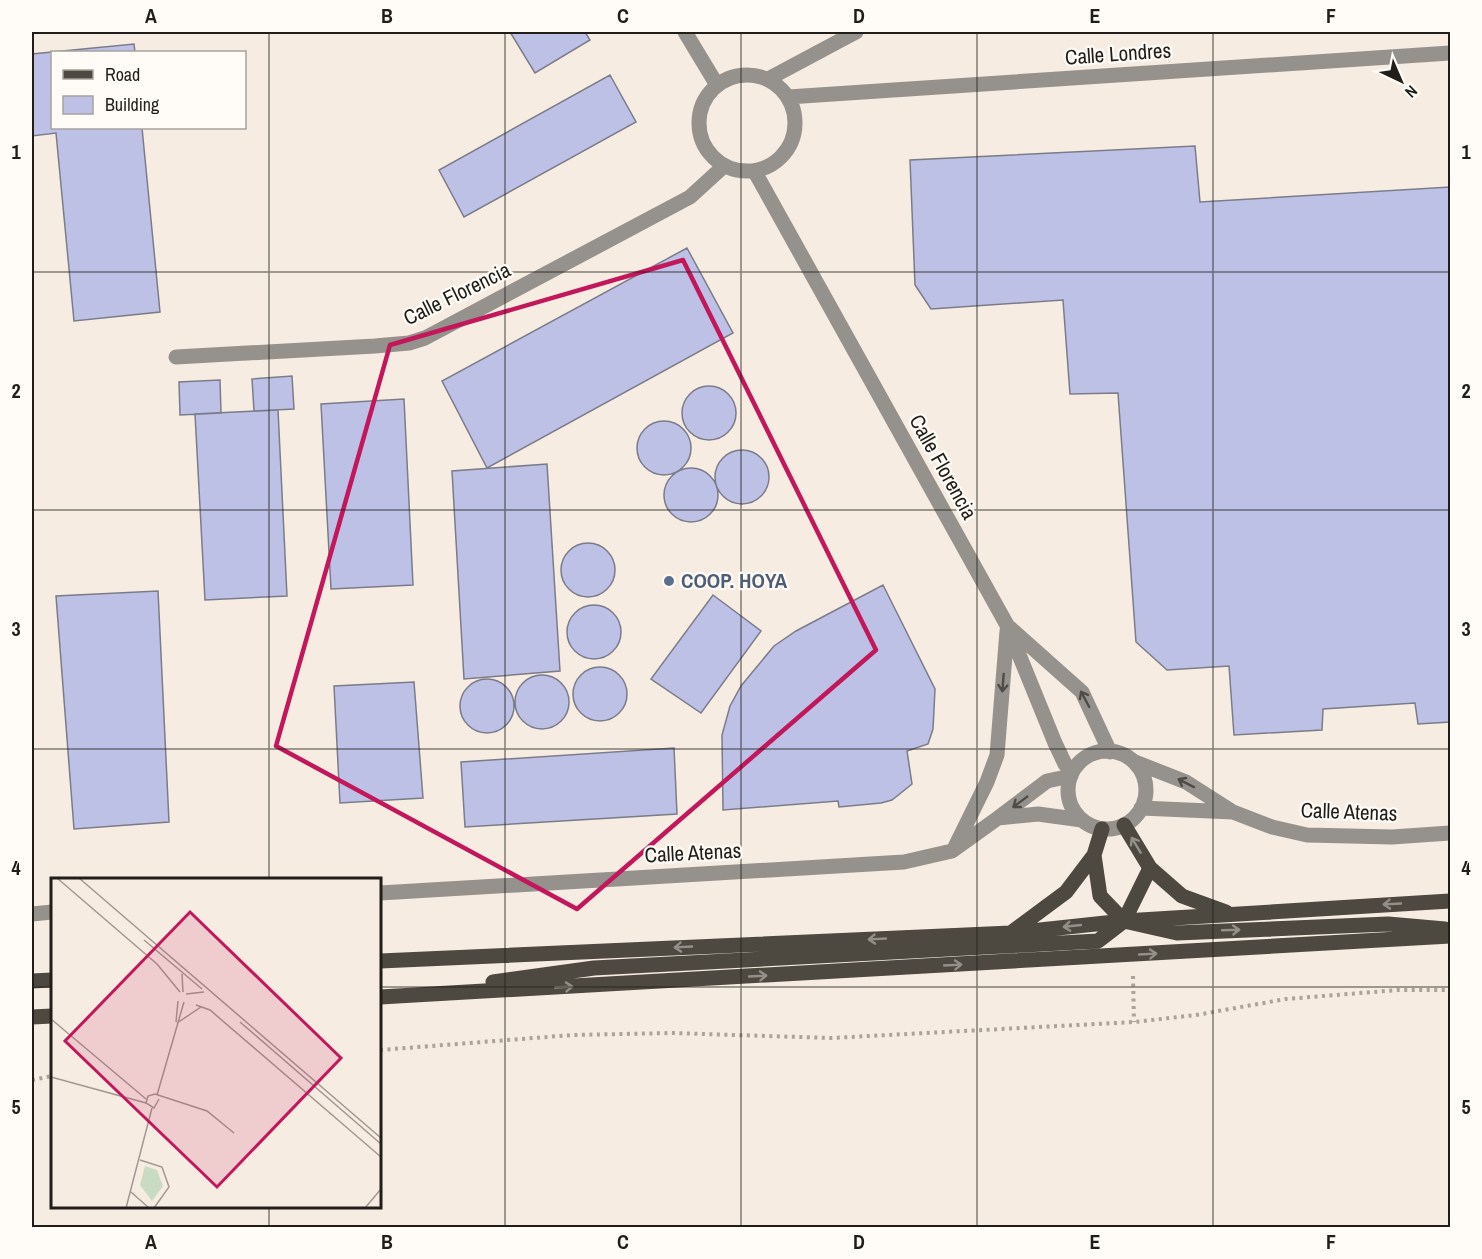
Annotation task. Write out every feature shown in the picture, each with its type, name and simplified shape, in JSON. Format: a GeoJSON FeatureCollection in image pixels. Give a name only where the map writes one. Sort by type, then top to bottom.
{"type":"FeatureCollection","features":[{"type":"Feature","properties":{"kind":"main road"},"geometry":{"type":"LineString","coordinates":[[1124,825],[1150,868],[1182,896],[1232,914]]}},
{"type":"Feature","properties":{"kind":"main road"},"geometry":{"type":"LineString","coordinates":[[1011,933],[1066,892],[1094,855],[1102,829]]}},
{"type":"Feature","properties":{"kind":"main road"},"geometry":{"type":"LineString","coordinates":[[1094,855],[1100,896],[1124,921],[1177,933],[1388,924],[1450,929]]}},
{"type":"Feature","properties":{"kind":"main road"},"geometry":{"type":"LineString","coordinates":[[381,997],[594,968],[1098,941],[1124,921],[1150,868]]}},
{"type":"Feature","properties":{"kind":"main road"},"geometry":{"type":"LineString","coordinates":[[381,961],[1011,933],[1124,921],[1450,901]]}},
{"type":"Feature","properties":{"kind":"main road"},"geometry":{"type":"LineString","coordinates":[[381,997],[1450,936]]}},
{"type":"Feature","properties":{"kind":"main road"},"geometry":{"type":"LineString","coordinates":[[32,981],[51,980]]}},
{"type":"Feature","properties":{"kind":"main road"},"geometry":{"type":"LineString","coordinates":[[32,1017],[51,1016]]}},
{"type":"Feature","properties":{"kind":"street"},"geometry":{"type":"LineString","coordinates":[[685,32],[717,85]]}},
{"type":"Feature","properties":{"kind":"street"},"geometry":{"type":"LineString","coordinates":[[768,79],[856,32]]}},
{"type":"Feature","properties":{"kind":"street","name":"Calle Londres"},"geometry":{"type":"LineString","coordinates":[[789,97],[1450,53]]}},
{"type":"Feature","properties":{"kind":"street"},"geometry":{"type":"LineString","coordinates":[[756,75],[768,79],[789,97],[795,112],[796,127],[792,143],[783,156],[771,166],[755,172],[739,172],[724,166],[711,157],[702,143],[698,128],[700,111],[706,97],[717,85],[729,78],[756,75]]}},
{"type":"Feature","properties":{"kind":"street","name":"Calle Florencia"},"geometry":{"type":"LineString","coordinates":[[176,357],[375,346],[409,343],[425,338],[690,198],[724,166]]}},
{"type":"Feature","properties":{"kind":"street","name":"Calle Florencia"},"geometry":{"type":"LineString","coordinates":[[755,172],[1007,625],[1055,743],[1072,774]]}},
{"type":"Feature","properties":{"kind":"street"},"geometry":{"type":"LineString","coordinates":[[952,851],[998,755],[1007,625]]}},
{"type":"Feature","properties":{"kind":"street","name":"Calle Florencia"},"geometry":{"type":"LineString","coordinates":[[1007,625],[1082,692],[1110,752]]}},
{"type":"Feature","properties":{"kind":"street"},"geometry":{"type":"LineString","coordinates":[[1082,820],[1072,809],[1067,791],[1072,774],[1083,759],[1100,751],[1119,753],[1134,762],[1186,782],[1232,812]]}},
{"type":"Feature","properties":{"kind":"street"},"geometry":{"type":"LineString","coordinates":[[998,818],[1038,814],[1082,820],[1102,829],[1113,829],[1124,825],[1138,813],[1145,796],[1144,778],[1134,762]]}},
{"type":"Feature","properties":{"kind":"street","name":"Calle Atenas"},"geometry":{"type":"LineString","coordinates":[[381,893],[904,862],[952,851],[1047,781],[1072,774]]}},
{"type":"Feature","properties":{"kind":"street","name":"Calle Atenas"},"geometry":{"type":"LineString","coordinates":[[1141,808],[1232,812],[1272,827],[1307,835],[1392,837],[1450,833]]}},
{"type":"Feature","properties":{"kind":"street"},"geometry":{"type":"LineString","coordinates":[[32,914],[51,912]]}},
{"type":"Feature","properties":{"kind":"path"},"geometry":{"type":"LineString","coordinates":[[1133,955],[1134,1022]]}},
{"type":"Feature","properties":{"kind":"path"},"geometry":{"type":"LineString","coordinates":[[381,1050],[572,1035],[671,1033],[831,1038],[1134,1022],[1196,1015],[1286,999],[1398,990],[1450,990]]}},
{"type":"Feature","properties":{"kind":"path"},"geometry":{"type":"LineString","coordinates":[[32,1080],[51,1076]]}},
{"type":"Feature","properties":{"kind":"highlighted area"},"geometry":{"type":"Polygon","coordinates":[[[683,260],[876,650],[577,909],[276,746],[390,345],[683,260]]]}},
{"type":"Feature","properties":{"kind":"building"},"geometry":{"type":"Polygon","coordinates":[[[510,32],[585,32],[590,40],[535,73],[510,32]]]}},
{"type":"Feature","properties":{"kind":"building"},"geometry":{"type":"Polygon","coordinates":[[[134,44],[135,51],[62,51],[134,44]]]}},
{"type":"Feature","properties":{"kind":"building"},"geometry":{"type":"Polygon","coordinates":[[[51,52],[51,129],[142,129],[160,312],[74,321],[56,133],[32,136],[32,54],[51,52]]]}},
{"type":"Feature","properties":{"kind":"building"},"geometry":{"type":"Polygon","coordinates":[[[610,75],[636,122],[464,217],[439,170],[610,75]]]}},
{"type":"Feature","properties":{"kind":"building"},"geometry":{"type":"Polygon","coordinates":[[[1195,146],[1200,202],[1450,187],[1450,722],[1418,724],[1415,703],[1323,709],[1322,730],[1234,735],[1229,666],[1167,670],[1136,642],[1118,393],[1070,394],[1063,300],[931,309],[915,285],[910,160],[1195,146]]]}},
{"type":"Feature","properties":{"kind":"building"},"geometry":{"type":"Polygon","coordinates":[[[687,248],[733,333],[487,468],[442,381],[687,248]]]}},
{"type":"Feature","properties":{"kind":"building"},"geometry":{"type":"Polygon","coordinates":[[[292,376],[294,409],[254,411],[252,379],[292,376]]]}},
{"type":"Feature","properties":{"kind":"building"},"geometry":{"type":"Polygon","coordinates":[[[220,380],[221,413],[180,415],[179,382],[220,380]]]}},
{"type":"Feature","properties":{"kind":"building"},"geometry":{"type":"Polygon","coordinates":[[[709,386],[719,388],[728,394],[734,403],[736,413],[734,423],[728,432],[719,438],[709,440],[699,438],[690,432],[684,423],[682,413],[684,403],[690,394],[699,388],[709,386]]]}},
{"type":"Feature","properties":{"kind":"building"},"geometry":{"type":"Polygon","coordinates":[[[404,399],[413,585],[331,589],[321,404],[404,399]]]}},
{"type":"Feature","properties":{"kind":"building"},"geometry":{"type":"Polygon","coordinates":[[[278,410],[287,596],[205,600],[195,414],[278,410]]]}},
{"type":"Feature","properties":{"kind":"building"},"geometry":{"type":"Polygon","coordinates":[[[664,421],[674,423],[683,429],[689,438],[691,448],[689,458],[683,467],[674,473],[664,475],[654,473],[645,467],[639,458],[637,448],[639,438],[645,429],[654,423],[664,421]]]}},
{"type":"Feature","properties":{"kind":"building"},"geometry":{"type":"Polygon","coordinates":[[[742,450],[752,452],[761,458],[767,467],[769,477],[767,487],[761,496],[752,502],[742,504],[732,502],[723,496],[717,487],[715,477],[717,467],[723,458],[732,452],[742,450]]]}},
{"type":"Feature","properties":{"kind":"building"},"geometry":{"type":"Polygon","coordinates":[[[547,464],[560,671],[464,679],[452,471],[547,464]]]}},
{"type":"Feature","properties":{"kind":"building"},"geometry":{"type":"Polygon","coordinates":[[[691,468],[701,470],[710,476],[716,485],[718,495],[716,505],[710,514],[701,520],[691,522],[681,520],[672,514],[666,505],[664,495],[666,485],[672,476],[681,470],[691,468]]]}},
{"type":"Feature","properties":{"kind":"building"},"geometry":{"type":"Polygon","coordinates":[[[588,543],[598,545],[607,551],[613,560],[615,570],[613,580],[607,589],[598,595],[588,597],[578,595],[569,589],[563,580],[561,570],[563,560],[569,551],[578,545],[588,543]]]}},
{"type":"Feature","properties":{"kind":"building"},"geometry":{"type":"Polygon","coordinates":[[[883,585],[935,689],[933,729],[928,744],[907,751],[912,784],[892,800],[881,803],[839,807],[838,801],[723,810],[722,735],[730,706],[741,686],[774,646],[796,631],[883,585]]]}},
{"type":"Feature","properties":{"kind":"building"},"geometry":{"type":"Polygon","coordinates":[[[158,591],[169,822],[74,829],[56,596],[158,591]]]}},
{"type":"Feature","properties":{"kind":"building"},"geometry":{"type":"Polygon","coordinates":[[[713,595],[761,631],[701,713],[651,679],[713,595]]]}},
{"type":"Feature","properties":{"kind":"building"},"geometry":{"type":"Polygon","coordinates":[[[594,605],[604,607],[613,613],[619,622],[621,632],[619,642],[613,651],[604,657],[594,659],[584,657],[575,651],[569,642],[567,632],[569,622],[575,613],[584,607],[594,605]]]}},
{"type":"Feature","properties":{"kind":"building"},"geometry":{"type":"Polygon","coordinates":[[[600,667],[610,669],[619,675],[625,684],[627,694],[625,704],[619,713],[610,719],[600,721],[590,719],[581,713],[575,704],[573,694],[575,684],[581,675],[590,669],[600,667]]]}},
{"type":"Feature","properties":{"kind":"building"},"geometry":{"type":"Polygon","coordinates":[[[542,675],[552,677],[561,683],[567,692],[569,702],[567,712],[561,721],[552,727],[542,729],[532,727],[523,721],[517,712],[515,702],[517,692],[523,683],[532,677],[542,675]]]}},
{"type":"Feature","properties":{"kind":"building"},"geometry":{"type":"Polygon","coordinates":[[[487,679],[497,681],[506,687],[512,696],[514,706],[512,716],[506,725],[497,731],[487,733],[477,731],[468,725],[462,716],[460,706],[462,696],[468,687],[477,681],[487,679]]]}},
{"type":"Feature","properties":{"kind":"building"},"geometry":{"type":"Polygon","coordinates":[[[414,682],[423,798],[340,803],[334,686],[414,682]]]}},
{"type":"Feature","properties":{"kind":"building"},"geometry":{"type":"Polygon","coordinates":[[[674,748],[677,814],[465,827],[461,762],[674,748]]]}},
{"type":"Feature","properties":{"kind":"place","name":"COOP. HOYA"},"geometry":{"type":"Point","coordinates":[669,581]}}]}
